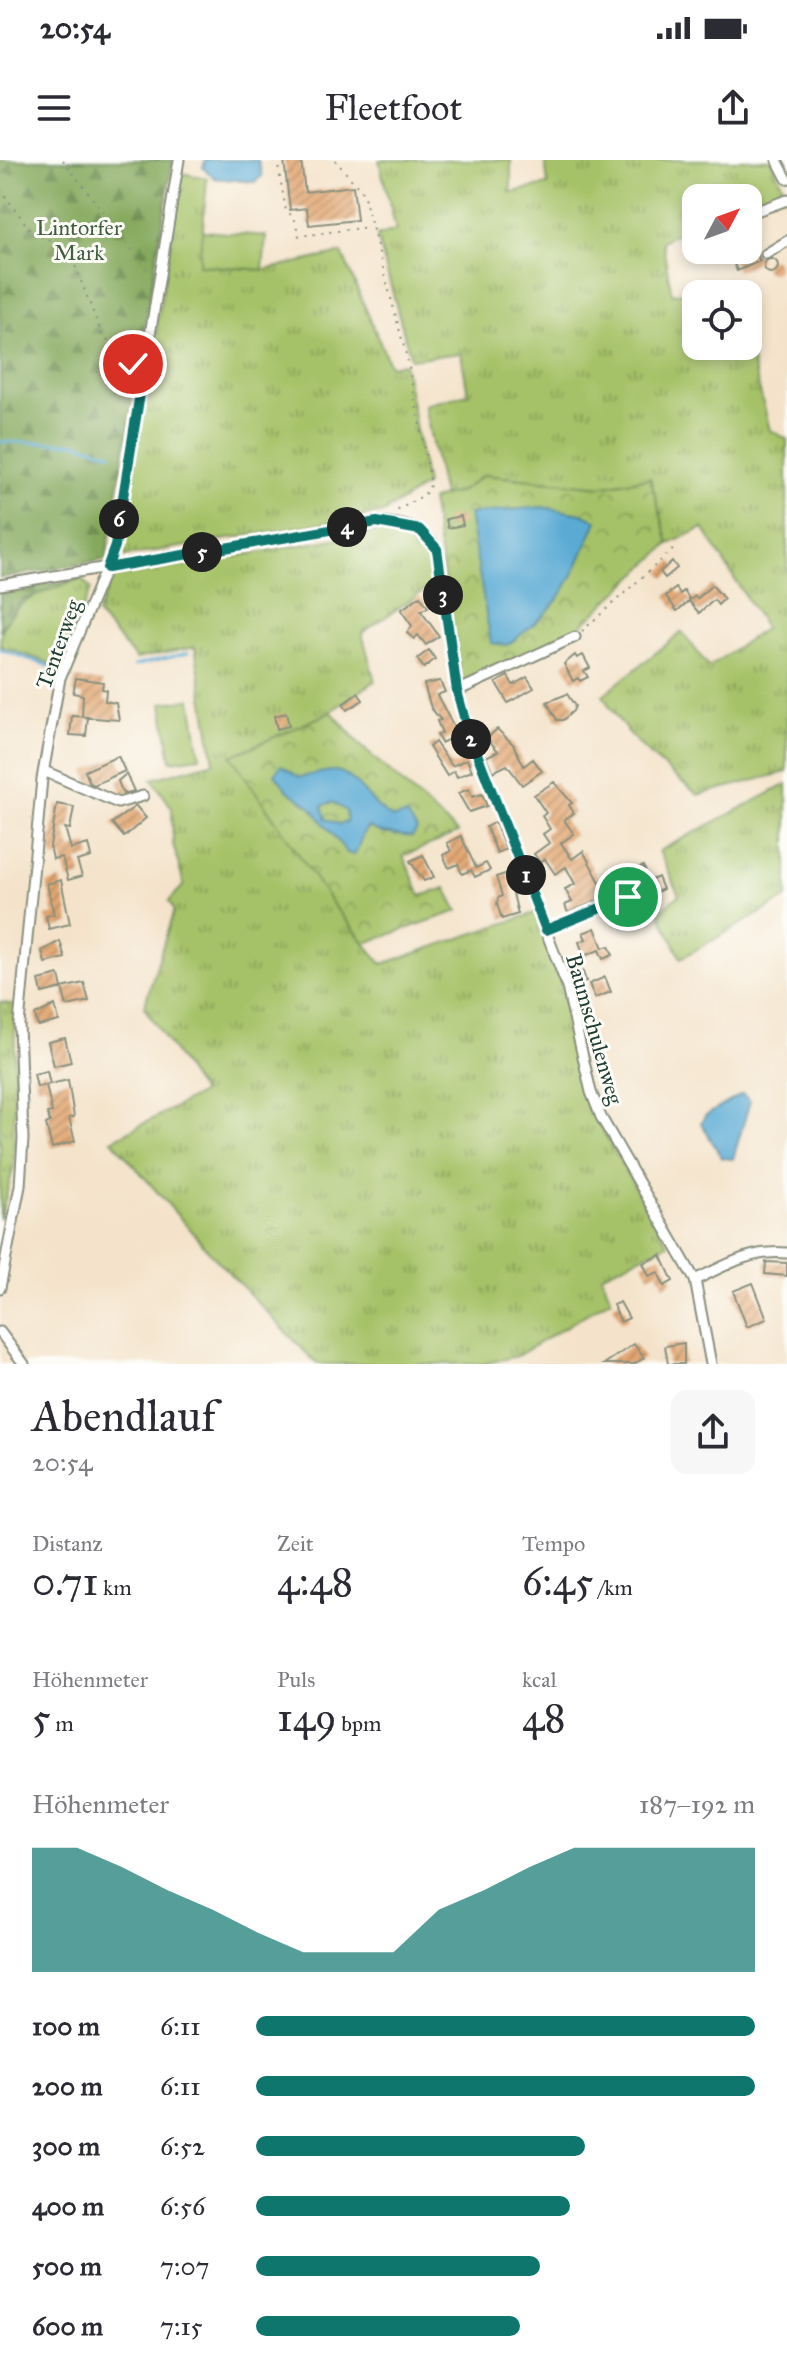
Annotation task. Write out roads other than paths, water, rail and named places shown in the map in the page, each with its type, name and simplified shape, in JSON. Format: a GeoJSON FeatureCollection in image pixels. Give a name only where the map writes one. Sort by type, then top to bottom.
{"type":"FeatureCollection","features":[{"type":"Feature","properties":{"kind":"street","name":"Tenterweg"},"geometry":{"type":"LineString","coordinates":[[0,1288],[20,1186],[23,1139],[19,1024],[44,771],[60,678],[115,546],[179,160]]}},
{"type":"Feature","properties":{"kind":"street"},"geometry":{"type":"LineString","coordinates":[[777,160],[787,179]]}},
{"type":"Feature","properties":{"kind":"street"},"geometry":{"type":"LineString","coordinates":[[762,209],[787,200]]}},
{"type":"Feature","properties":{"kind":"street"},"geometry":{"type":"LineString","coordinates":[[766,254],[787,241]]}},
{"type":"Feature","properties":{"kind":"street","name":"Baumschulenweg"},"geometry":{"type":"LineString","coordinates":[[0,585],[386,522],[420,530],[437,549],[457,691],[467,728],[566,983],[591,1092],[601,1117],[695,1280],[711,1364]]}},
{"type":"Feature","properties":{"kind":"street"},"geometry":{"type":"LineString","coordinates":[[457,691],[575,637]]}},
{"type":"Feature","properties":{"kind":"street"},"geometry":{"type":"LineString","coordinates":[[44,771],[118,803],[143,796]]}},
{"type":"Feature","properties":{"kind":"street"},"geometry":{"type":"LineString","coordinates":[[546,930],[628,897]]}},
{"type":"Feature","properties":{"kind":"street"},"geometry":{"type":"LineString","coordinates":[[695,1280],[743,1257],[766,1250],[787,1253]]}},
{"type":"Feature","properties":{"kind":"street"},"geometry":{"type":"LineString","coordinates":[[0,1332],[24,1364]]}},
{"type":"Feature","properties":{"kind":"water"},"geometry":{"type":"Polygon","coordinates":[[[205,160],[258,160],[262,176],[255,182],[214,178],[203,168],[205,160]]]}},
{"type":"Feature","properties":{"kind":"water"},"geometry":{"type":"Polygon","coordinates":[[[542,507],[582,514],[597,521],[572,577],[554,604],[507,645],[491,643],[469,514],[542,507]]]}},
{"type":"Feature","properties":{"kind":"water"},"geometry":{"type":"Polygon","coordinates":[[[281,765],[299,777],[332,771],[344,774],[385,813],[393,818],[407,815],[417,830],[412,837],[382,833],[368,827],[354,855],[347,853],[310,806],[288,791],[275,774],[281,765]],[[332,802],[322,806],[326,819],[339,824],[347,822],[346,811],[332,802]]]}},
{"type":"Feature","properties":{"kind":"water"},"geometry":{"type":"Polygon","coordinates":[[[742,1094],[750,1101],[733,1159],[722,1158],[701,1123],[705,1116],[742,1094]]]}},
{"type":"Feature","properties":{"kind":"waterway"},"geometry":{"type":"LineString","coordinates":[[0,442],[76,443],[111,453]]}},
{"type":"Feature","properties":{"kind":"waterway"},"geometry":{"type":"LineString","coordinates":[[0,649],[55,668]]}},
{"type":"Feature","properties":{"kind":"waterway"},"geometry":{"type":"LineString","coordinates":[[134,666],[188,653]]}},
{"type":"Feature","properties":{"kind":"park label","name":"Lintorfer Mark"},"geometry":{"type":"Point","coordinates":[79,240]}}]}
